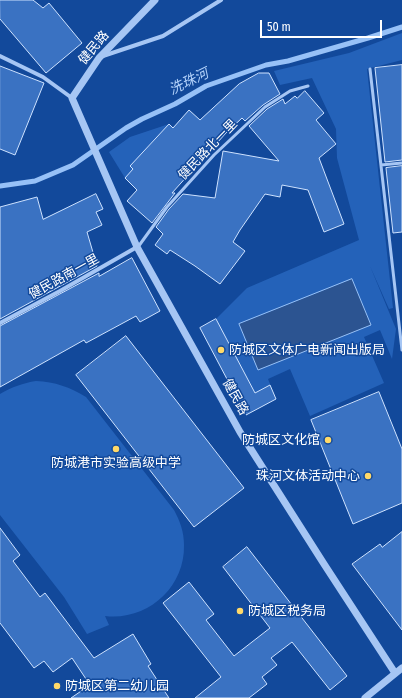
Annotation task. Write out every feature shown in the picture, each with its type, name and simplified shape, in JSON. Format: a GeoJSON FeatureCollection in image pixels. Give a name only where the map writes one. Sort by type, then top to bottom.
{"type":"FeatureCollection","features":[{"type":"Feature","properties":{"kind":"street","name":"健民路"},"geometry":{"type":"LineString","coordinates":[[155,0],[99,58],[72,98],[137,247],[240,432],[395,673]]}},
{"type":"Feature","properties":{"kind":"street"},"geometry":{"type":"LineString","coordinates":[[99,58],[163,36],[221,0]]}},
{"type":"Feature","properties":{"kind":"street"},"geometry":{"type":"LineString","coordinates":[[0,56],[42,77],[72,98]]}},
{"type":"Feature","properties":{"kind":"street","name":"健民路南一里"},"geometry":{"type":"LineString","coordinates":[[0,323],[137,247]]}},
{"type":"Feature","properties":{"kind":"street"},"geometry":{"type":"LineString","coordinates":[[365,698],[402,668]]}},
{"type":"Feature","properties":{"kind":"lane"},"geometry":{"type":"LineString","coordinates":[[370,70],[402,350]]}},
{"type":"Feature","properties":{"kind":"lane","name":"健民路北一里"},"geometry":{"type":"LineString","coordinates":[[137,247],[167,208],[214,155],[265,107],[290,91],[308,86]]}},
{"type":"Feature","properties":{"kind":"lane"},"geometry":{"type":"LineString","coordinates":[[381,165],[402,163]]}},
{"type":"Feature","properties":{"kind":"shaded area"},"geometry":{"type":"Polygon","coordinates":[[[402,33],[402,60],[367,69],[393,308],[389,309],[370,266],[396,329],[392,359],[380,330],[364,337],[384,383],[310,416],[290,369],[268,379],[276,399],[246,415],[200,328],[216,319],[247,288],[359,240],[337,158],[336,129],[312,78],[280,85],[274,71],[349,53],[402,33]]]}},
{"type":"Feature","properties":{"kind":"shaded area"},"geometry":{"type":"Polygon","coordinates":[[[169,124],[130,166],[133,169],[125,178],[109,152],[130,137],[169,124]]]}},
{"type":"Feature","properties":{"kind":"shaded area"},"geometry":{"type":"Polygon","coordinates":[[[352,279],[371,325],[258,370],[239,324],[352,279]]]}},
{"type":"Feature","properties":{"kind":"shaded area"},"geometry":{"type":"Polygon","coordinates":[[[36,381],[62,386],[74,390],[86,397],[174,510],[180,522],[184,540],[183,561],[178,575],[171,588],[161,598],[149,607],[135,613],[120,616],[105,616],[109,625],[87,634],[64,597],[0,515],[0,394],[9,389],[36,381]]]}},
{"type":"Feature","properties":{"kind":"building"},"geometry":{"type":"Polygon","coordinates":[[[0,0],[33,0],[43,8],[49,3],[82,43],[46,73],[0,19],[0,0]]]}},
{"type":"Feature","properties":{"kind":"building"},"geometry":{"type":"Polygon","coordinates":[[[402,65],[402,160],[385,162],[375,68],[402,65]]]}},
{"type":"Feature","properties":{"kind":"building"},"geometry":{"type":"Polygon","coordinates":[[[0,66],[44,83],[15,155],[0,149],[0,66]]]}},
{"type":"Feature","properties":{"kind":"building"},"geometry":{"type":"Polygon","coordinates":[[[259,73],[269,73],[280,94],[263,105],[245,121],[242,118],[226,133],[172,193],[175,193],[152,223],[127,201],[137,190],[125,178],[133,169],[130,166],[169,124],[173,128],[189,110],[200,120],[239,84],[259,73]]]}},
{"type":"Feature","properties":{"kind":"building"},"geometry":{"type":"Polygon","coordinates":[[[305,91],[324,113],[316,120],[336,144],[319,158],[344,224],[324,232],[308,190],[282,185],[280,197],[265,194],[240,230],[233,242],[245,251],[220,284],[170,250],[167,254],[155,245],[163,234],[156,227],[169,209],[183,194],[215,198],[223,151],[279,161],[249,126],[267,109],[283,99],[285,104],[295,96],[297,98],[305,91]]]}},
{"type":"Feature","properties":{"kind":"building"},"geometry":{"type":"Polygon","coordinates":[[[402,166],[402,232],[393,233],[386,168],[402,166]]]}},
{"type":"Feature","properties":{"kind":"building"},"geometry":{"type":"Polygon","coordinates":[[[96,194],[103,209],[96,212],[102,225],[87,232],[97,266],[0,319],[0,207],[37,197],[43,219],[96,194]]]}},
{"type":"Feature","properties":{"kind":"building"},"geometry":{"type":"Polygon","coordinates":[[[132,258],[160,311],[140,322],[136,316],[86,343],[84,340],[0,387],[0,326],[99,273],[99,276],[132,258]]]}},
{"type":"Feature","properties":{"kind":"building","name":"防城区文体广电新闻出版局"},"geometry":{"type":"Polygon","coordinates":[[[216,319],[255,393],[270,385],[276,399],[246,415],[200,328],[216,319]]]}},
{"type":"Feature","properties":{"kind":"building"},"geometry":{"type":"Polygon","coordinates":[[[126,336],[244,488],[194,527],[76,375],[126,336]]]}},
{"type":"Feature","properties":{"kind":"building","name":"珠河文体活动中心"},"geometry":{"type":"Polygon","coordinates":[[[379,392],[402,449],[402,503],[353,524],[311,420],[379,392]]]}},
{"type":"Feature","properties":{"kind":"building"},"geometry":{"type":"Polygon","coordinates":[[[0,528],[20,555],[13,561],[40,597],[45,593],[94,658],[133,634],[151,664],[148,666],[169,698],[71,698],[90,685],[72,658],[53,672],[44,661],[34,668],[0,623],[0,528]]]}},
{"type":"Feature","properties":{"kind":"building"},"geometry":{"type":"Polygon","coordinates":[[[402,532],[402,630],[352,564],[380,544],[382,547],[402,532]]]}},
{"type":"Feature","properties":{"kind":"building"},"geometry":{"type":"Polygon","coordinates":[[[247,547],[347,676],[330,690],[292,642],[271,658],[277,665],[262,677],[267,684],[249,698],[195,698],[221,677],[163,603],[189,582],[214,614],[206,620],[234,656],[270,628],[223,567],[247,547]]]}},
{"type":"Feature","properties":{"kind":"waterway","name":"洗珠河"},"geometry":{"type":"LineString","coordinates":[[0,186],[35,181],[73,165],[126,128],[175,104],[206,86],[266,65],[288,61],[402,27]]}},
{"type":"Feature","properties":{"kind":"place","name":"防城区文体广电新闻出版局"},"geometry":{"type":"Point","coordinates":[221,350]}},
{"type":"Feature","properties":{"kind":"place","name":"防城区文化馆"},"geometry":{"type":"Point","coordinates":[328,440]}},
{"type":"Feature","properties":{"kind":"place","name":"防城港市实验高级中学"},"geometry":{"type":"Point","coordinates":[116,449]}},
{"type":"Feature","properties":{"kind":"place","name":"珠河文体活动中心"},"geometry":{"type":"Point","coordinates":[368,476]}},
{"type":"Feature","properties":{"kind":"place","name":"防城区税务局"},"geometry":{"type":"Point","coordinates":[240,611]}},
{"type":"Feature","properties":{"kind":"place","name":"防城区第二幼儿园"},"geometry":{"type":"Point","coordinates":[57,686]}}]}
